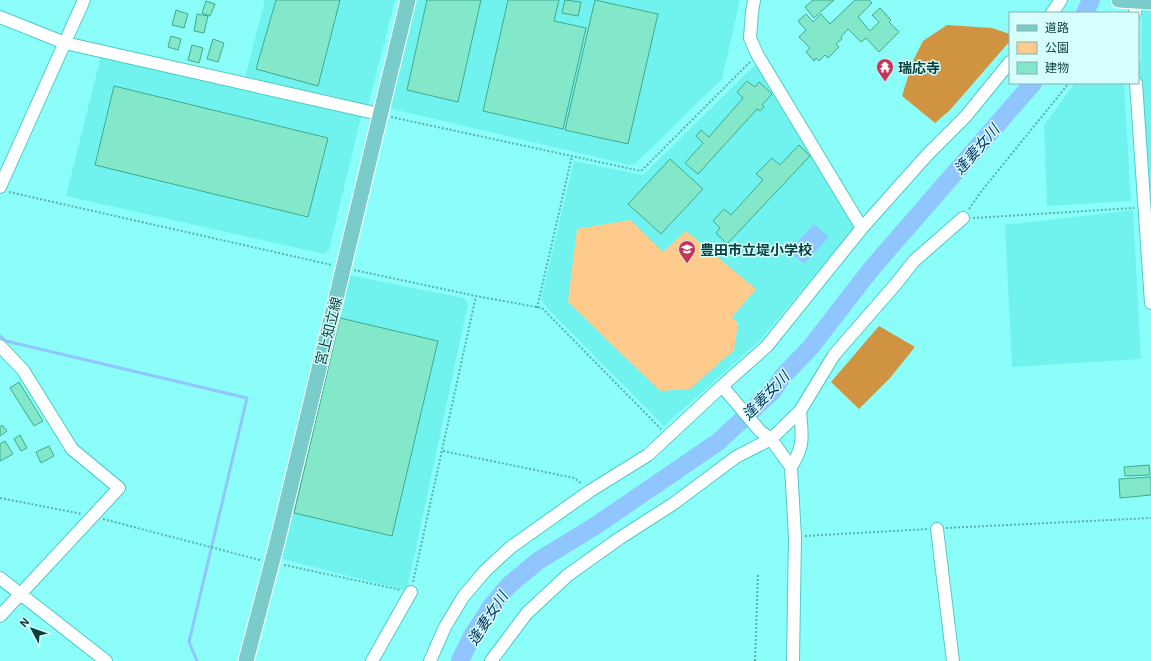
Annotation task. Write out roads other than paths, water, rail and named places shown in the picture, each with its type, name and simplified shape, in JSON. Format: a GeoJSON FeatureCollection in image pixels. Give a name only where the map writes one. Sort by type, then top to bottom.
{"type":"FeatureCollection","features":[{"type":"Feature","properties":{"kind":"main road","name":"宮上知立線"},"geometry":{"type":"LineString","coordinates":[[246,661],[272,563],[379,114],[408,0]]}},
{"type":"Feature","properties":{"kind":"main road"},"geometry":{"type":"LineString","coordinates":[[1119,0],[1136,5],[1151,2]]}},
{"type":"Feature","properties":{"kind":"street"},"geometry":{"type":"LineString","coordinates":[[4,190],[64,43],[84,0]]}},
{"type":"Feature","properties":{"kind":"street"},"geometry":{"type":"LineString","coordinates":[[754,0],[750,38],[757,54],[862,228]]}},
{"type":"Feature","properties":{"kind":"street"},"geometry":{"type":"LineString","coordinates":[[1053,12],[1061,0]]}},
{"type":"Feature","properties":{"kind":"street"},"geometry":{"type":"LineString","coordinates":[[0,17],[64,43],[379,114]]}},
{"type":"Feature","properties":{"kind":"street"},"geometry":{"type":"LineString","coordinates":[[430,661],[445,627],[463,597],[485,571],[511,547],[590,491],[648,455],[668,436],[725,390],[767,346],[862,228],[928,154],[966,116],[1009,63]]}},
{"type":"Feature","properties":{"kind":"street"},"geometry":{"type":"LineString","coordinates":[[1136,84],[1151,303]]}},
{"type":"Feature","properties":{"kind":"street"},"geometry":{"type":"LineString","coordinates":[[491,661],[527,613],[568,575],[620,538],[672,504],[736,457],[771,439],[800,411],[834,355],[914,261],[963,218]]}},
{"type":"Feature","properties":{"kind":"street"},"geometry":{"type":"LineString","coordinates":[[0,346],[23,370],[72,449],[119,488],[0,616]]}},
{"type":"Feature","properties":{"kind":"street"},"geometry":{"type":"LineString","coordinates":[[725,390],[760,431],[771,439],[792,467]]}},
{"type":"Feature","properties":{"kind":"street"},"geometry":{"type":"LineString","coordinates":[[793,661],[795,537],[792,467],[800,454],[802,437],[800,411]]}},
{"type":"Feature","properties":{"kind":"street"},"geometry":{"type":"LineString","coordinates":[[937,529],[953,661]]}},
{"type":"Feature","properties":{"kind":"street"},"geometry":{"type":"LineString","coordinates":[[0,578],[106,661]]}},
{"type":"Feature","properties":{"kind":"street"},"geometry":{"type":"LineString","coordinates":[[372,661],[411,592]]}},
{"type":"Feature","properties":{"kind":"waterway","name":"逢妻女川"},"geometry":{"type":"LineString","coordinates":[[1085,12],[1091,0]]}},
{"type":"Feature","properties":{"kind":"waterway","name":"逢妻女川"},"geometry":{"type":"LineString","coordinates":[[460,661],[472,636],[490,608],[508,586],[538,561],[595,526],[718,442],[772,392],[783,376],[810,348],[872,268],[1032,84]]}},
{"type":"Feature","properties":{"kind":"waterway"},"geometry":{"type":"LineString","coordinates":[[0,336],[6,341],[247,398],[189,642],[197,661]]}},
{"type":"Feature","properties":{"kind":"place","name":"瑞応寺"},"geometry":{"type":"Point","coordinates":[885,82]}},
{"type":"Feature","properties":{"kind":"place","name":"豊田市立堤小学校"},"geometry":{"type":"Point","coordinates":[687,264]}}]}
